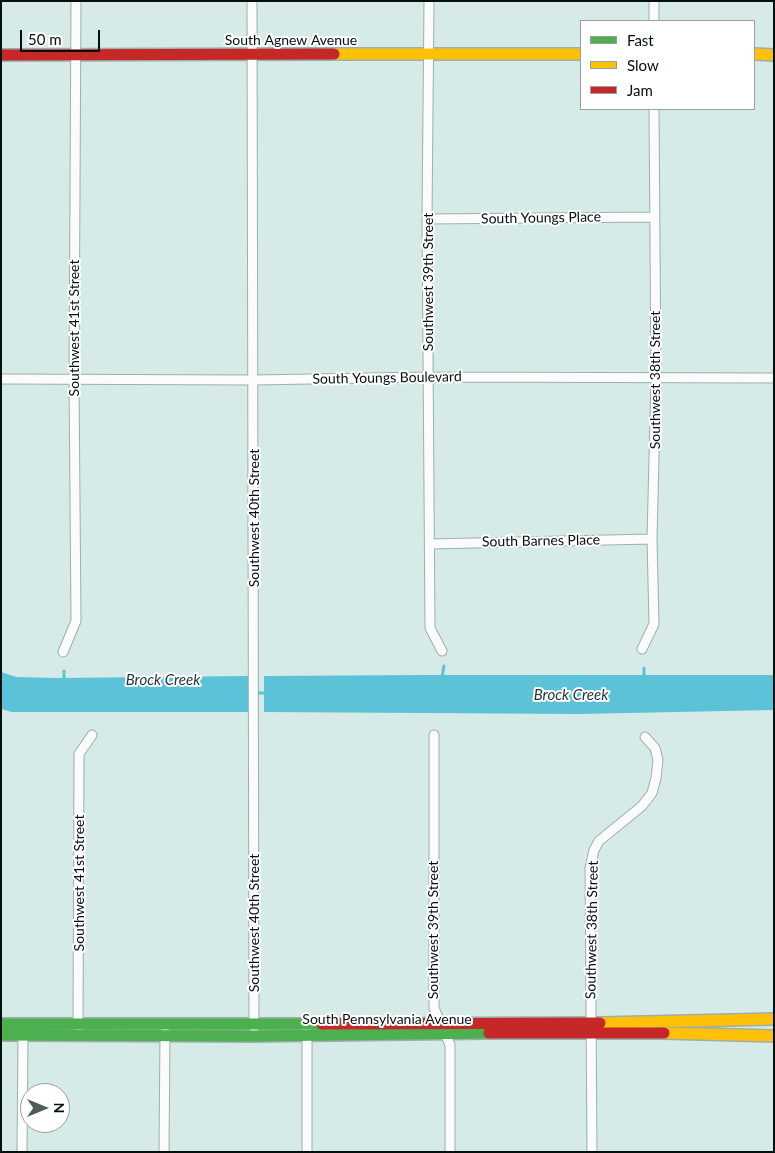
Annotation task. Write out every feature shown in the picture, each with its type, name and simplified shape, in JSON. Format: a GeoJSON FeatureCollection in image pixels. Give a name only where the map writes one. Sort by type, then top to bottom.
{"type":"FeatureCollection","features":[{"type":"Feature","properties":{"kind":"main road","name":"South Agnew Avenue"},"geometry":{"type":"LineString","coordinates":[[1,55],[580,54]]}},
{"type":"Feature","properties":{"kind":"main road"},"geometry":{"type":"LineString","coordinates":[[755,54],[774,54]]}},
{"type":"Feature","properties":{"kind":"main road","name":"South Pennsylvania Avenue"},"geometry":{"type":"LineString","coordinates":[[307,1029],[445,1034],[774,1019]]}},
{"type":"Feature","properties":{"kind":"main road","name":"South Pennsylvania Avenue"},"geometry":{"type":"LineString","coordinates":[[1,1035],[78,1030],[307,1029],[440,1023],[535,1024],[774,1036]]}},
{"type":"Feature","properties":{"kind":"main road","name":"South Pennsylvania Avenue"},"geometry":{"type":"LineString","coordinates":[[1,1024],[78,1030]]}},
{"type":"Feature","properties":{"kind":"street","name":"Southwest 41st Street"},"geometry":{"type":"LineString","coordinates":[[63,652],[76,621],[74,379],[76,1]]}},
{"type":"Feature","properties":{"kind":"street","name":"Southwest 40th Street"},"geometry":{"type":"LineString","coordinates":[[252,1],[254,1030]]}},
{"type":"Feature","properties":{"kind":"street","name":"Southwest 39th Street"},"geometry":{"type":"LineString","coordinates":[[429,1],[427,219],[430,628],[442,650]]}},
{"type":"Feature","properties":{"kind":"street"},"geometry":{"type":"LineString","coordinates":[[654,1],[654,20]]}},
{"type":"Feature","properties":{"kind":"street","name":"Southwest 38th Street"},"geometry":{"type":"LineString","coordinates":[[642,649],[654,624],[652,539],[656,378],[654,110]]}},
{"type":"Feature","properties":{"kind":"street","name":"South Youngs Place"},"geometry":{"type":"LineString","coordinates":[[427,219],[654,217]]}},
{"type":"Feature","properties":{"kind":"street","name":"South Youngs Boulevard"},"geometry":{"type":"LineString","coordinates":[[1,379],[774,378]]}},
{"type":"Feature","properties":{"kind":"street","name":"South Barnes Place"},"geometry":{"type":"LineString","coordinates":[[430,544],[652,539]]}},
{"type":"Feature","properties":{"kind":"street","name":"Southwest 41st Street"},"geometry":{"type":"LineString","coordinates":[[78,1030],[79,754],[92,735]]}},
{"type":"Feature","properties":{"kind":"street","name":"Southwest 39th Street"},"geometry":{"type":"LineString","coordinates":[[434,735],[434,1008],[450,1045],[450,1152]]}},
{"type":"Feature","properties":{"kind":"street","name":"Southwest 38th Street"},"geometry":{"type":"LineString","coordinates":[[592,1152],[590,868],[599,841],[642,806],[652,793],[658,760],[655,748],[645,737]]}},
{"type":"Feature","properties":{"kind":"street"},"geometry":{"type":"LineString","coordinates":[[307,1029],[307,1152]]}},
{"type":"Feature","properties":{"kind":"street"},"geometry":{"type":"LineString","coordinates":[[164,1030],[164,1152]]}},
{"type":"Feature","properties":{"kind":"street"},"geometry":{"type":"LineString","coordinates":[[22,1152],[23,1034]]}},
{"type":"Feature","properties":{"kind":"water","name":"Brock Creek"},"geometry":{"type":"Polygon","coordinates":[[[1,672],[16,677],[57,678],[248,676],[248,712],[12,712],[1,709],[1,672]]]}},
{"type":"Feature","properties":{"kind":"water","name":"Brock Creek"},"geometry":{"type":"Polygon","coordinates":[[[774,675],[774,710],[579,714],[264,712],[264,676],[774,675]]]}},
{"type":"Feature","properties":{"kind":"waterway"},"geometry":{"type":"LineString","coordinates":[[442,677],[444,666]]}},
{"type":"Feature","properties":{"kind":"waterway"},"geometry":{"type":"LineString","coordinates":[[644,668],[644,678]]}},
{"type":"Feature","properties":{"kind":"waterway"},"geometry":{"type":"LineString","coordinates":[[64,671],[64,680]]}},
{"type":"Feature","properties":{"kind":"waterway","name":"Brock Creek"},"geometry":{"type":"LineString","coordinates":[[244,693],[268,693]]}},
{"type":"Feature","properties":{"kind":"traffic: fast"},"geometry":{"type":"LineString","coordinates":[[1,1024],[322,1024]]}},
{"type":"Feature","properties":{"kind":"traffic: fast"},"geometry":{"type":"LineString","coordinates":[[1,1035],[254,1036],[489,1033]]}},
{"type":"Feature","properties":{"kind":"traffic: slow"},"geometry":{"type":"LineString","coordinates":[[334,54],[580,54]]}},
{"type":"Feature","properties":{"kind":"traffic: slow"},"geometry":{"type":"LineString","coordinates":[[755,54],[774,55]]}},
{"type":"Feature","properties":{"kind":"traffic: slow"},"geometry":{"type":"LineString","coordinates":[[600,1023],[774,1019]]}},
{"type":"Feature","properties":{"kind":"traffic: slow"},"geometry":{"type":"LineString","coordinates":[[664,1033],[774,1036]]}},
{"type":"Feature","properties":{"kind":"traffic: jam"},"geometry":{"type":"LineString","coordinates":[[1,55],[334,54]]}},
{"type":"Feature","properties":{"kind":"traffic: jam"},"geometry":{"type":"LineString","coordinates":[[322,1024],[600,1023]]}},
{"type":"Feature","properties":{"kind":"traffic: jam"},"geometry":{"type":"LineString","coordinates":[[489,1033],[664,1033]]}}]}
